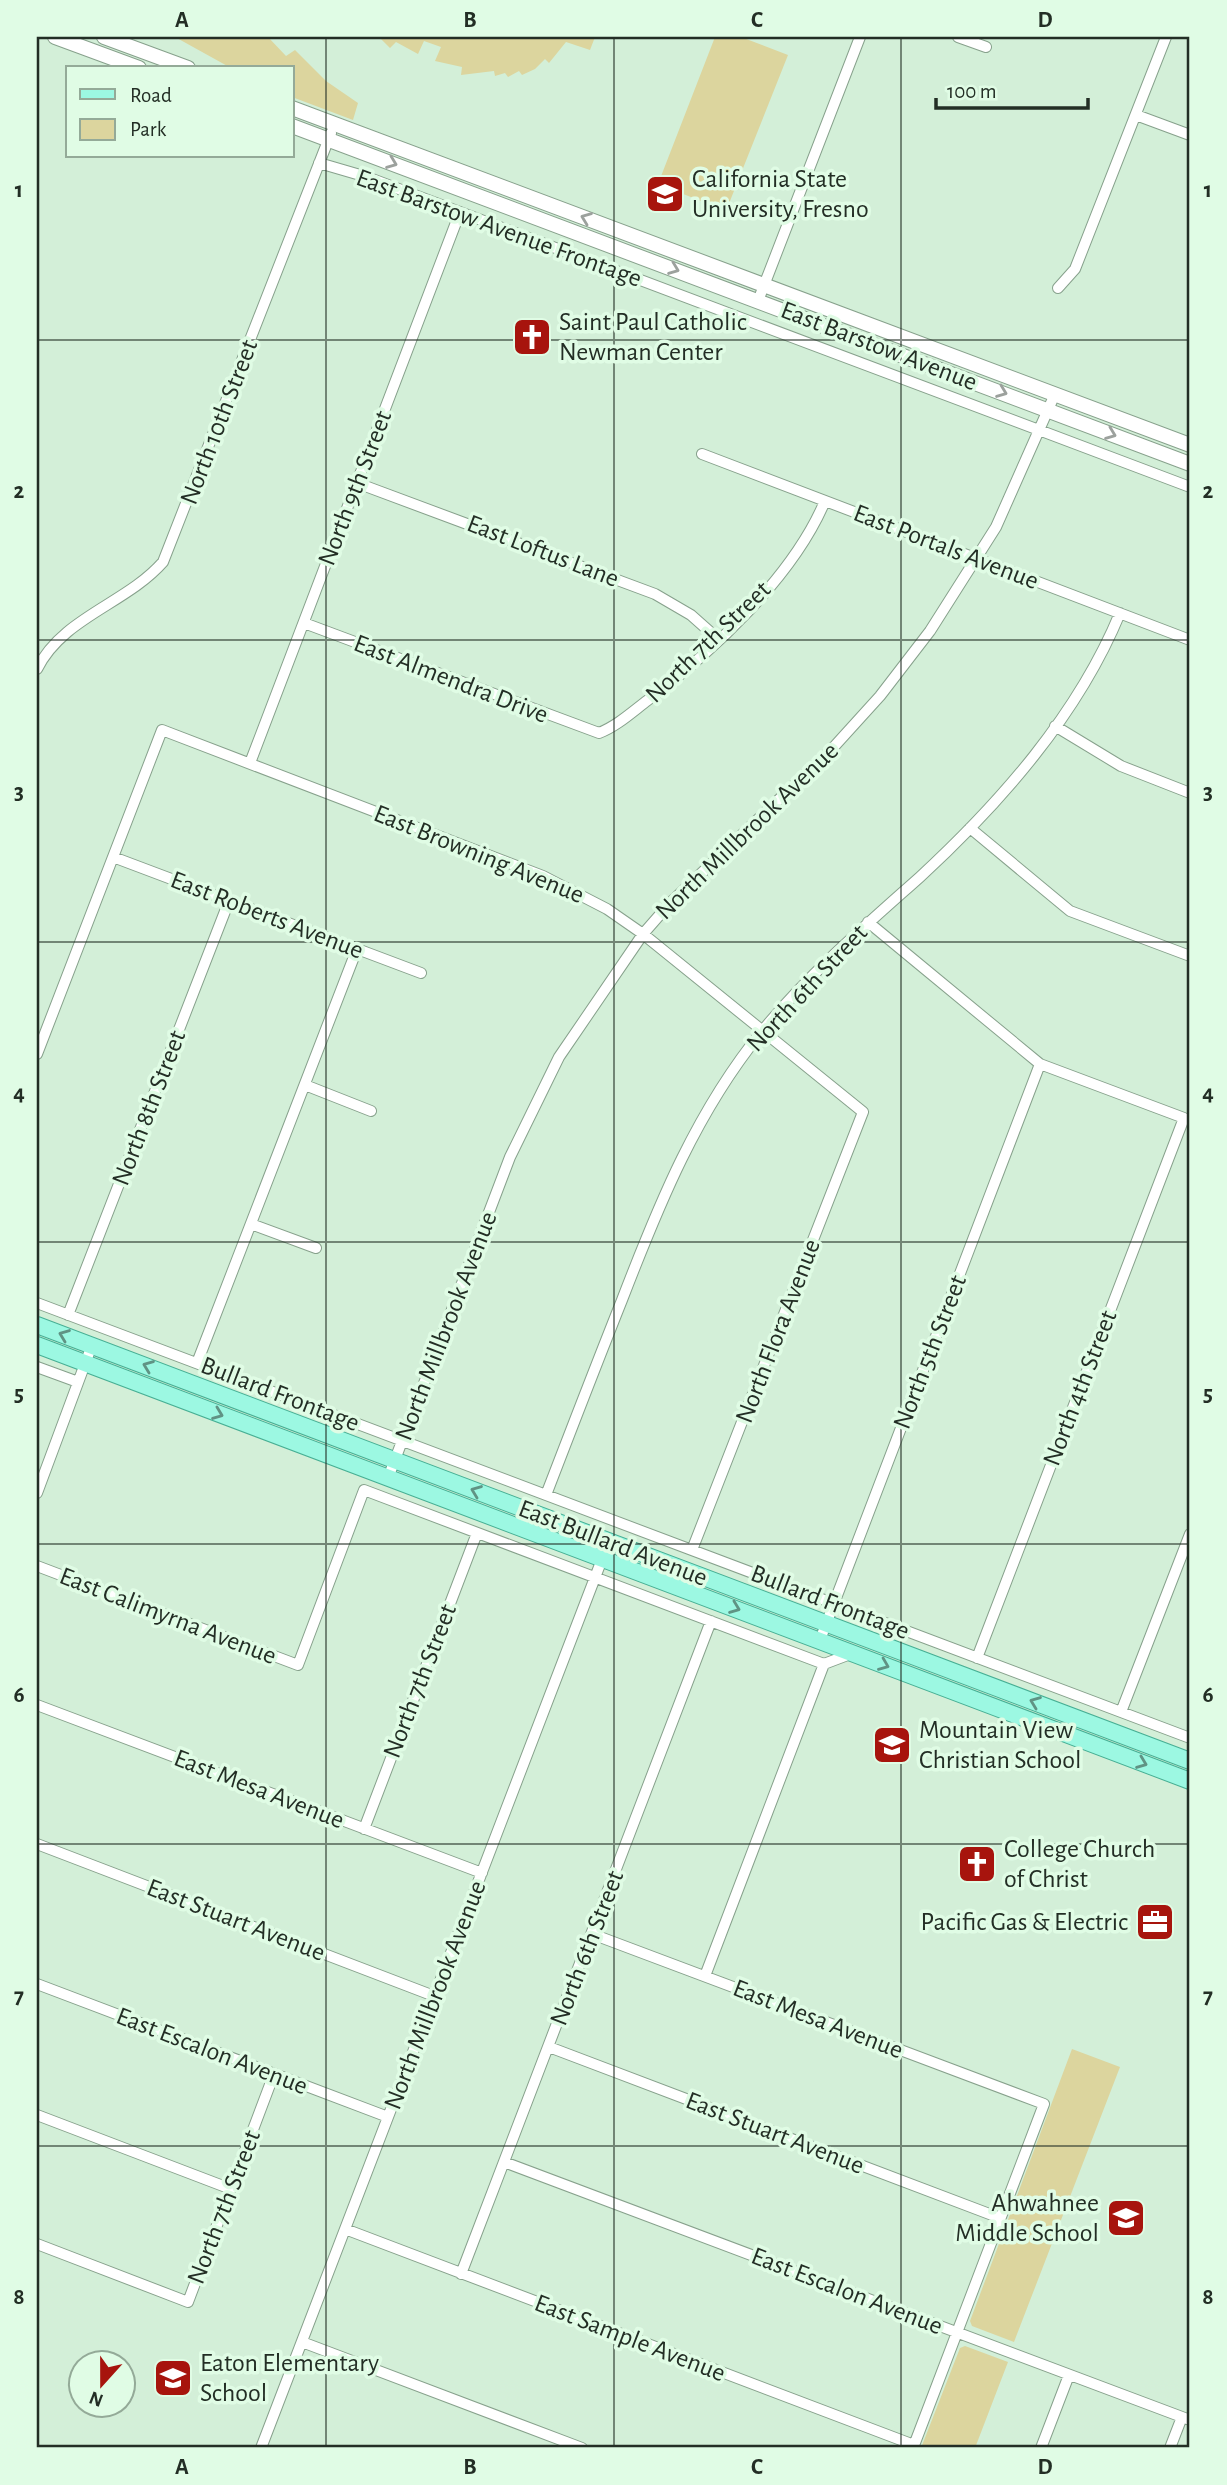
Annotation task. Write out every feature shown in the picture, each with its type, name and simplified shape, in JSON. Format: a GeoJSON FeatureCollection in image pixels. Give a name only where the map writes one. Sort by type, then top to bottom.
{"type":"FeatureCollection","features":[{"type":"Feature","properties":{"kind":"main road"},"geometry":{"type":"LineString","coordinates":[[55,37],[134,66]]}},
{"type":"Feature","properties":{"kind":"main road"},"geometry":{"type":"LineString","coordinates":[[104,37],[183,66]]}},
{"type":"Feature","properties":{"kind":"main road","name":"East Barstow Avenue"},"geometry":{"type":"LineString","coordinates":[[294,109],[1190,445]]}},
{"type":"Feature","properties":{"kind":"main road","name":"East Barstow Avenue"},"geometry":{"type":"LineString","coordinates":[[294,126],[1190,464]]}},
{"type":"Feature","properties":{"kind":"main road","name":"East Bullard Avenue"},"geometry":{"type":"LineString","coordinates":[[37,1325],[1190,1761]]}},
{"type":"Feature","properties":{"kind":"main road","name":"East Bullard Avenue"},"geometry":{"type":"LineString","coordinates":[[37,1345],[1190,1781]]}},
{"type":"Feature","properties":{"kind":"main road"},"geometry":{"type":"LineString","coordinates":[[1047,1727],[1060,1721],[1114,1741],[1154,1747]]}},
{"type":"Feature","properties":{"kind":"street"},"geometry":{"type":"LineString","coordinates":[[758,301],[860,37]]}},
{"type":"Feature","properties":{"kind":"street"},"geometry":{"type":"LineString","coordinates":[[958,37],[986,47]]}},
{"type":"Feature","properties":{"kind":"street"},"geometry":{"type":"LineString","coordinates":[[1058,288],[1075,269],[1166,37]]}},
{"type":"Feature","properties":{"kind":"street"},"geometry":{"type":"LineString","coordinates":[[1136,115],[1190,135]]}},
{"type":"Feature","properties":{"kind":"street","name":"North 10th Street"},"geometry":{"type":"LineString","coordinates":[[37,669],[57,638],[140,584],[163,562],[334,123]]}},
{"type":"Feature","properties":{"kind":"street","name":"East Barstow Avenue Frontage"},"geometry":{"type":"LineString","coordinates":[[319,163],[367,177],[1190,487]]}},
{"type":"Feature","properties":{"kind":"street","name":"North 9th Street"},"geometry":{"type":"LineString","coordinates":[[250,763],[460,212]]}},
{"type":"Feature","properties":{"kind":"street","name":"North Millbrook Avenue"},"geometry":{"type":"LineString","coordinates":[[388,1478],[510,1157],[533,1105],[588,1011],[643,934],[705,866],[831,750],[880,696],[930,631],[978,559],[1012,494],[1055,394]]}},
{"type":"Feature","properties":{"kind":"street","name":"East Portals Avenue"},"geometry":{"type":"LineString","coordinates":[[702,454],[1190,640]]}},
{"type":"Feature","properties":{"kind":"street","name":"East Loftus Lane"},"geometry":{"type":"LineString","coordinates":[[357,483],[655,594],[691,615],[718,639]]}},
{"type":"Feature","properties":{"kind":"street","name":"North 7th Street"},"geometry":{"type":"LineString","coordinates":[[599,733],[659,692],[718,639],[789,561],[806,538],[825,501]]}},
{"type":"Feature","properties":{"kind":"street","name":"North 6th Street"},"geometry":{"type":"LineString","coordinates":[[545,1495],[659,1203],[713,1099],[763,1030],[798,989],[970,828],[1014,779],[1085,683],[1120,613]]}},
{"type":"Feature","properties":{"kind":"street","name":"East Almendra Drive"},"geometry":{"type":"LineString","coordinates":[[304,623],[599,733]]}},
{"type":"Feature","properties":{"kind":"street"},"geometry":{"type":"LineString","coordinates":[[1055,726],[1121,766],[1190,793]]}},
{"type":"Feature","properties":{"kind":"street","name":"East Browning Avenue"},"geometry":{"type":"LineString","coordinates":[[113,857],[162,730],[543,876],[607,909],[643,934],[863,1112]]}},
{"type":"Feature","properties":{"kind":"street"},"geometry":{"type":"LineString","coordinates":[[970,828],[1070,911],[1190,956]]}},
{"type":"Feature","properties":{"kind":"street"},"geometry":{"type":"LineString","coordinates":[[37,1054],[113,857]]}},
{"type":"Feature","properties":{"kind":"street","name":"East Roberts Avenue"},"geometry":{"type":"LineString","coordinates":[[113,857],[421,973]]}},
{"type":"Feature","properties":{"kind":"street","name":"North 8th Street"},"geometry":{"type":"LineString","coordinates":[[68,1315],[229,901]]}},
{"type":"Feature","properties":{"kind":"street"},"geometry":{"type":"LineString","coordinates":[[868,922],[1041,1064]]}},
{"type":"Feature","properties":{"kind":"street"},"geometry":{"type":"LineString","coordinates":[[197,1363],[357,949]]}},
{"type":"Feature","properties":{"kind":"street","name":"North 4th Street"},"geometry":{"type":"LineString","coordinates":[[976,1658],[1184,1118],[1041,1064]]}},
{"type":"Feature","properties":{"kind":"street","name":"North 5th Street"},"geometry":{"type":"LineString","coordinates":[[820,1640],[1041,1064]]}},
{"type":"Feature","properties":{"kind":"street"},"geometry":{"type":"LineString","coordinates":[[305,1085],[371,1111]]}},
{"type":"Feature","properties":{"kind":"street","name":"North Flora Avenue"},"geometry":{"type":"LineString","coordinates":[[692,1550],[863,1112]]}},
{"type":"Feature","properties":{"kind":"street"},"geometry":{"type":"LineString","coordinates":[[251,1224],[316,1248]]}},
{"type":"Feature","properties":{"kind":"street","name":"Bullard Frontage"},"geometry":{"type":"LineString","coordinates":[[37,1303],[1190,1738]]}},
{"type":"Feature","properties":{"kind":"street"},"geometry":{"type":"LineString","coordinates":[[37,1493],[92,1345]]}},
{"type":"Feature","properties":{"kind":"street"},"geometry":{"type":"LineString","coordinates":[[37,1367],[78,1382]]}},
{"type":"Feature","properties":{"kind":"street","name":"East Calimyrna Avenue"},"geometry":{"type":"LineString","coordinates":[[37,1566],[298,1665],[364,1490],[477,1533]]}},
{"type":"Feature","properties":{"kind":"street"},"geometry":{"type":"LineString","coordinates":[[477,1533],[824,1664],[853,1653]]}},
{"type":"Feature","properties":{"kind":"street","name":"North 7th Street"},"geometry":{"type":"LineString","coordinates":[[364,1829],[477,1533]]}},
{"type":"Feature","properties":{"kind":"street"},"geometry":{"type":"LineString","coordinates":[[1121,1712],[1190,1534]]}},
{"type":"Feature","properties":{"kind":"street","name":"North Millbrook Avenue"},"geometry":{"type":"LineString","coordinates":[[261,2448],[609,1541]]}},
{"type":"Feature","properties":{"kind":"street","name":"North 6th Street"},"geometry":{"type":"LineString","coordinates":[[461,2274],[710,1621]]}},
{"type":"Feature","properties":{"kind":"street"},"geometry":{"type":"LineString","coordinates":[[705,1976],[824,1664]]}},
{"type":"Feature","properties":{"kind":"street","name":"East Mesa Avenue"},"geometry":{"type":"LineString","coordinates":[[37,1705],[482,1872]]}},
{"type":"Feature","properties":{"kind":"street","name":"East Stuart Avenue"},"geometry":{"type":"LineString","coordinates":[[37,1844],[434,1996]]}},
{"type":"Feature","properties":{"kind":"street","name":"East Mesa Avenue"},"geometry":{"type":"LineString","coordinates":[[592,1934],[1044,2105],[1000,2218]]}},
{"type":"Feature","properties":{"kind":"street","name":"East Escalon Avenue"},"geometry":{"type":"LineString","coordinates":[[37,1984],[388,2117]]}},
{"type":"Feature","properties":{"kind":"street","name":"East Stuart Avenue"},"geometry":{"type":"LineString","coordinates":[[549,2047],[1000,2218]]}},
{"type":"Feature","properties":{"kind":"street","name":"North 7th Street"},"geometry":{"type":"LineString","coordinates":[[37,2244],[188,2302],[274,2074]]}},
{"type":"Feature","properties":{"kind":"street"},"geometry":{"type":"LineString","coordinates":[[37,2115],[230,2189]]}},
{"type":"Feature","properties":{"kind":"street","name":"East Escalon Avenue"},"geometry":{"type":"LineString","coordinates":[[505,2162],[1186,2418]]}},
{"type":"Feature","properties":{"kind":"street"},"geometry":{"type":"LineString","coordinates":[[914,2447],[1000,2218]]}},
{"type":"Feature","properties":{"kind":"street","name":"East Sample Avenue"},"geometry":{"type":"LineString","coordinates":[[345,2229],[914,2447]]}},
{"type":"Feature","properties":{"kind":"street"},"geometry":{"type":"LineString","coordinates":[[302,2342],[582,2448]]}},
{"type":"Feature","properties":{"kind":"street"},"geometry":{"type":"LineString","coordinates":[[1041,2448],[1069,2375]]}},
{"type":"Feature","properties":{"kind":"street"},"geometry":{"type":"LineString","coordinates":[[1170,2448],[1186,2418]]}},
{"type":"Feature","properties":{"kind":"green space"},"geometry":{"type":"Polygon","coordinates":[[[175,37],[268,37],[286,56],[295,50],[326,81],[358,103],[353,120],[294,98],[294,66],[227,66],[175,37]]]}},
{"type":"Feature","properties":{"kind":"green space"},"geometry":{"type":"Polygon","coordinates":[[[379,37],[595,37],[590,50],[566,42],[549,63],[545,59],[535,69],[522,75],[519,71],[508,77],[505,73],[495,76],[494,71],[461,75],[462,67],[435,61],[441,47],[424,41],[418,54],[396,42],[390,48],[379,37]]]}},
{"type":"Feature","properties":{"kind":"green space"},"geometry":{"type":"Polygon","coordinates":[[[715,37],[741,37],[788,55],[726,211],[658,184],[715,37]]]}},
{"type":"Feature","properties":{"kind":"green space"},"geometry":{"type":"Polygon","coordinates":[[[1072,2049],[1120,2067],[1014,2342],[972,2326],[970,2321],[1072,2049]]]}},
{"type":"Feature","properties":{"kind":"green space"},"geometry":{"type":"Polygon","coordinates":[[[965,2346],[1008,2362],[975,2448],[921,2448],[960,2348],[965,2346]]]}},
{"type":"Feature","properties":{"kind":"place","name":"California State University, Fresno"},"geometry":{"type":"Point","coordinates":[665,194]}},
{"type":"Feature","properties":{"kind":"place","name":"Saint Paul Catholic Newman Center"},"geometry":{"type":"Point","coordinates":[532,337]}},
{"type":"Feature","properties":{"kind":"place","name":"Mountain View Christian School"},"geometry":{"type":"Point","coordinates":[892,1745]}},
{"type":"Feature","properties":{"kind":"place","name":"College Church of Christ"},"geometry":{"type":"Point","coordinates":[977,1864]}},
{"type":"Feature","properties":{"kind":"place","name":"Pacific Gas & Electric"},"geometry":{"type":"Point","coordinates":[1155,1922]}},
{"type":"Feature","properties":{"kind":"place","name":"Ahwahnee Middle School"},"geometry":{"type":"Point","coordinates":[1126,2218]}},
{"type":"Feature","properties":{"kind":"place","name":"Eaton Elementary School"},"geometry":{"type":"Point","coordinates":[173,2378]}}]}
